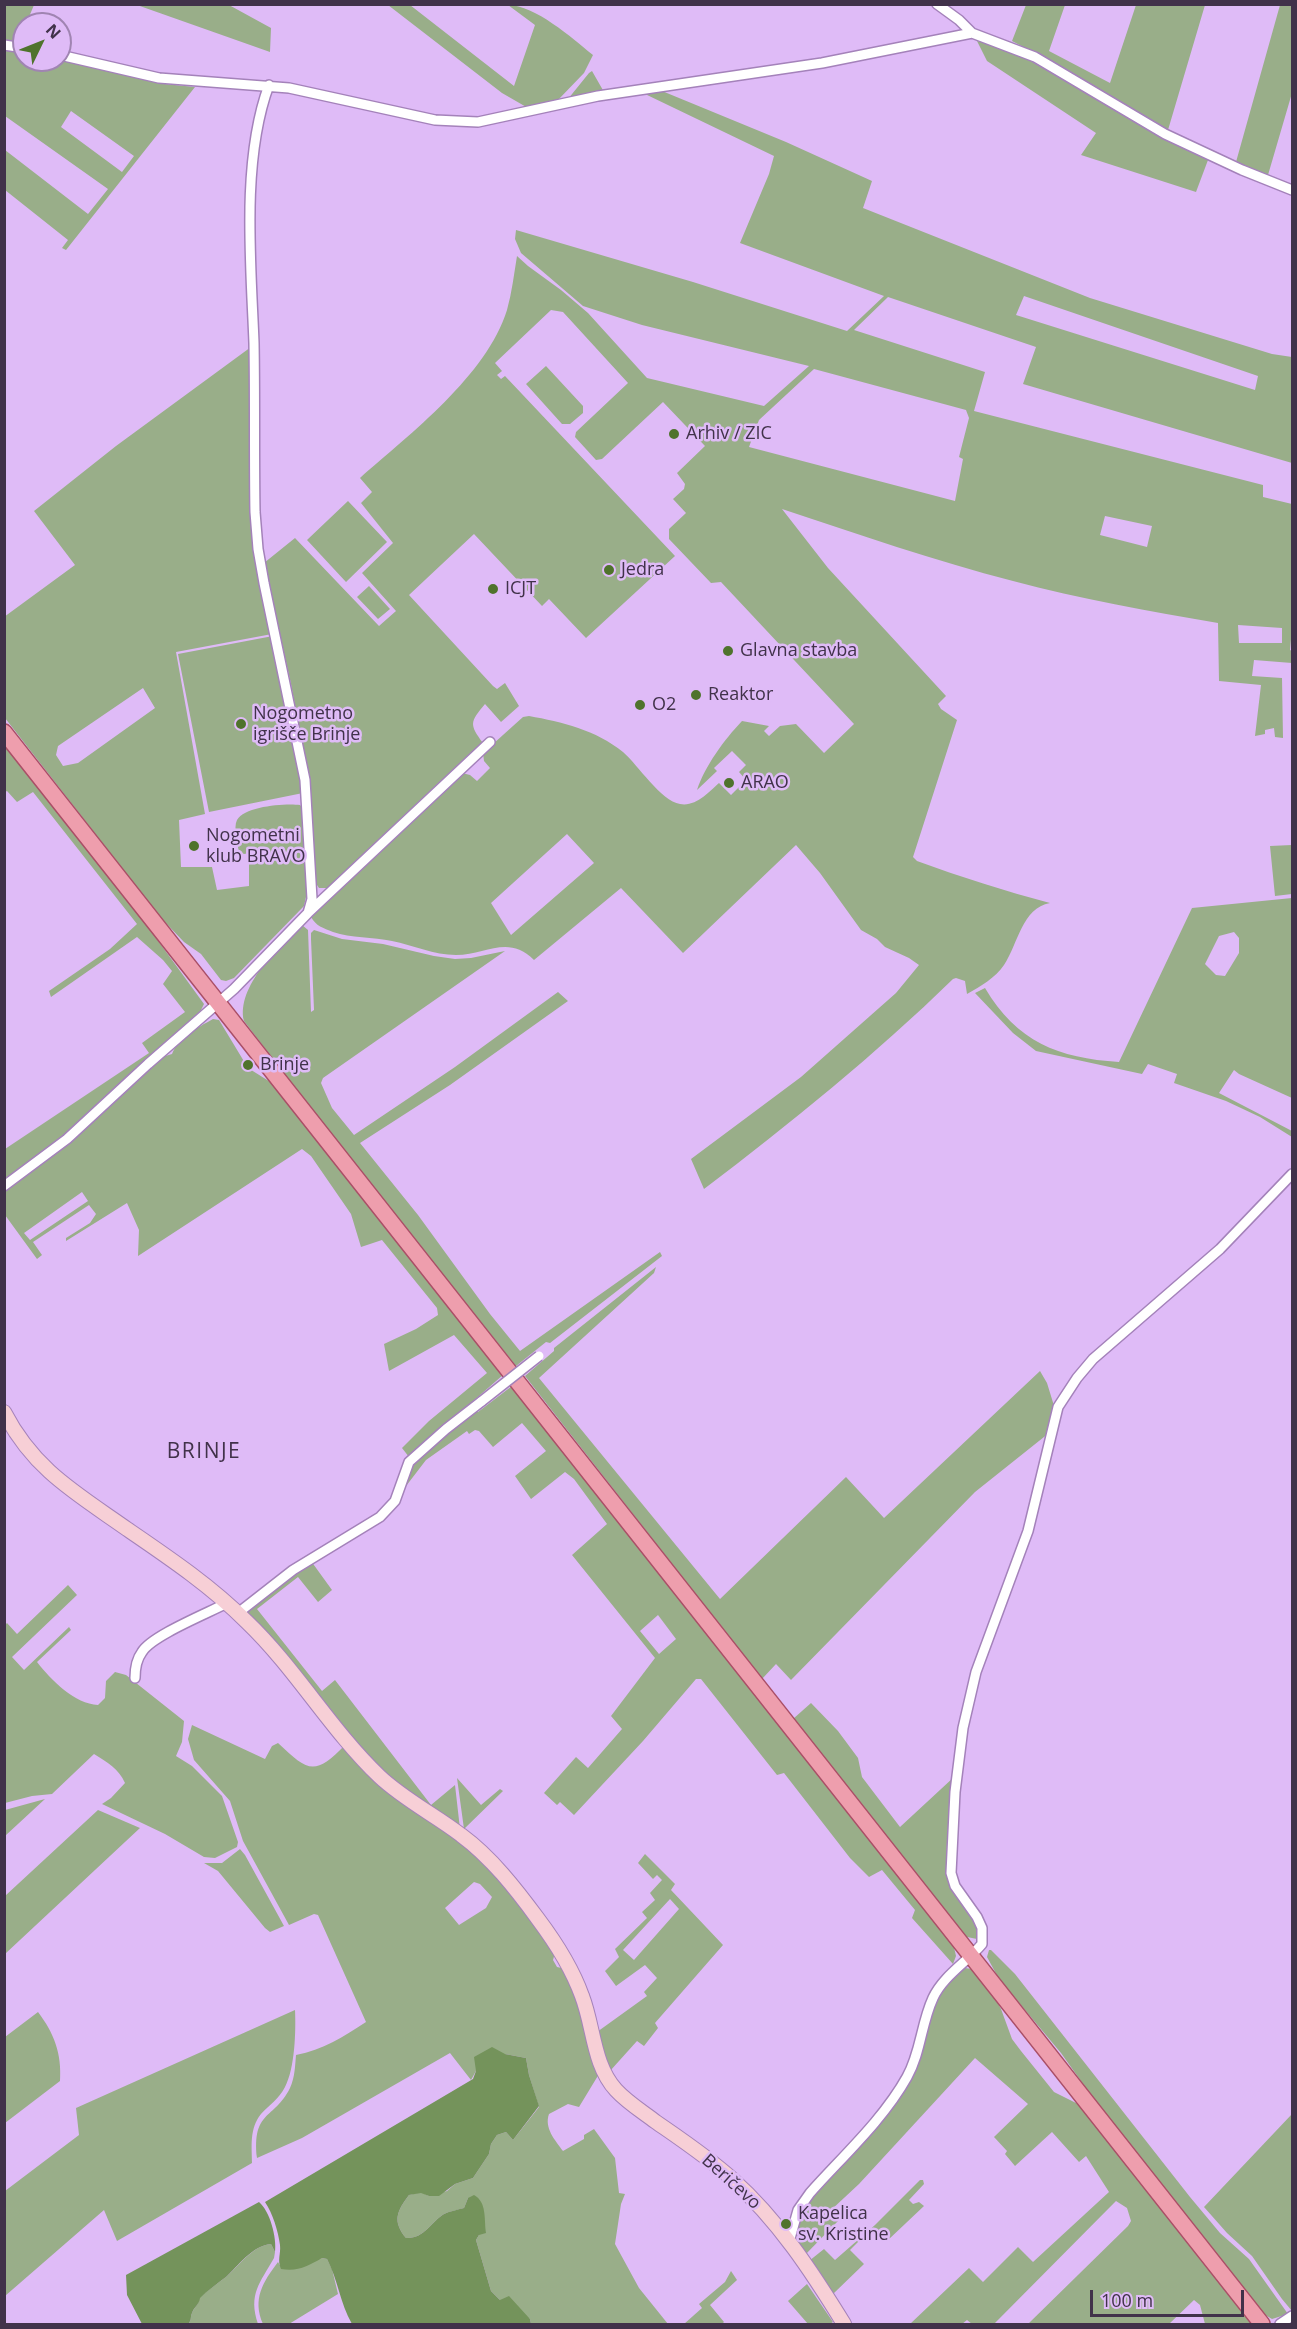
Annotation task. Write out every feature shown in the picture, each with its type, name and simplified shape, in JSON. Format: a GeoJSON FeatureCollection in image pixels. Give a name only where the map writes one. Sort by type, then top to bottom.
{"type":"FeatureCollection","features":[{"type":"Feature","properties":{"kind":"main road"},"geometry":{"type":"LineString","coordinates":[[4,732],[1262,2325]]}},
{"type":"Feature","properties":{"kind":"street"},"geometry":{"type":"LineString","coordinates":[[937,4],[972,33],[1035,57],[1165,134],[1242,170],[1293,190]]}},
{"type":"Feature","properties":{"kind":"street"},"geometry":{"type":"LineString","coordinates":[[72,58],[159,78],[269,85],[313,92],[435,120],[478,122],[598,96],[822,63],[972,33]]}},
{"type":"Feature","properties":{"kind":"street"},"geometry":{"type":"LineString","coordinates":[[269,85],[257,129],[251,212],[255,512],[264,583],[305,780],[312,899],[308,913]]}},
{"type":"Feature","properties":{"kind":"street"},"geometry":{"type":"LineString","coordinates":[[4,1185],[67,1139],[148,1064],[219,1003],[308,913],[490,742]]}},
{"type":"Feature","properties":{"kind":"street"},"geometry":{"type":"LineString","coordinates":[[789,2242],[798,2210],[810,2193],[896,2096],[914,2066],[933,1997],[958,1967],[982,1944],[982,1928],[955,1886],[951,1873],[955,1792],[963,1728],[976,1672],[1028,1531],[1058,1407],[1093,1359],[1220,1249],[1293,1174]]}},
{"type":"Feature","properties":{"kind":"street"},"geometry":{"type":"LineString","coordinates":[[238,1613],[293,1570],[380,1517],[395,1501],[409,1462],[446,1429],[538,1356]]}},
{"type":"Feature","properties":{"kind":"street","name":"Beričevo"},"geometry":{"type":"LineString","coordinates":[[4,1412],[32,1454],[56,1479],[159,1551],[227,1603],[290,1668],[345,1739],[381,1778],[462,1835],[485,1856],[537,1918],[573,1974],[583,1999],[599,2060],[606,2077],[617,2091],[733,2180],[765,2212],[789,2242],[844,2325]]}},
{"type":"Feature","properties":{"kind":"street"},"geometry":{"type":"LineString","coordinates":[[135,1678],[139,1657],[154,1640],[227,1603]]}},
{"type":"Feature","properties":{"kind":"street"},"geometry":{"type":"LineString","coordinates":[[1280,2325],[1292,2318]]}},
{"type":"Feature","properties":{"kind":"green space"},"geometry":{"type":"Polygon","coordinates":[[[5,5],[34,5],[31,12],[12,12],[12,42],[5,41],[5,5]]]}},
{"type":"Feature","properties":{"kind":"green space"},"geometry":{"type":"Polygon","coordinates":[[[137,5],[229,5],[271,28],[270,52],[137,5]]]}},
{"type":"Feature","properties":{"kind":"green space"},"geometry":{"type":"Polygon","coordinates":[[[388,5],[410,5],[514,86],[535,25],[508,5],[519,6],[541,16],[593,55],[584,73],[558,100],[528,108],[502,93],[388,5]]]}},
{"type":"Feature","properties":{"kind":"green space"},"geometry":{"type":"Polygon","coordinates":[[[1026,5],[1065,5],[1049,51],[1110,83],[1136,5],[1205,5],[1168,130],[1056,64],[1012,41],[1026,5]]]}},
{"type":"Feature","properties":{"kind":"green space"},"geometry":{"type":"Polygon","coordinates":[[[1280,5],[1292,5],[1292,93],[1268,175],[1236,162],[1280,5]]]}},
{"type":"Feature","properties":{"kind":"green space"},"geometry":{"type":"Polygon","coordinates":[[[977,41],[1017,53],[1170,142],[1208,160],[1196,192],[1081,155],[1096,133],[987,61],[977,41]]]}},
{"type":"Feature","properties":{"kind":"green space"},"geometry":{"type":"Polygon","coordinates":[[[4,49],[12,51],[12,72],[72,72],[72,62],[165,84],[195,87],[66,250],[62,248],[68,240],[5,190],[5,150],[88,214],[108,189],[5,116],[4,49]],[[71,111],[61,127],[122,172],[134,156],[71,111]]]}},
{"type":"Feature","properties":{"kind":"green space"},"geometry":{"type":"Polygon","coordinates":[[[592,71],[604,92],[568,99],[589,73],[592,71]]]}},
{"type":"Feature","properties":{"kind":"green space"},"geometry":{"type":"Polygon","coordinates":[[[662,91],[786,142],[872,181],[863,208],[1090,298],[1272,354],[1292,357],[1292,463],[1023,384],[1036,347],[888,297],[854,330],[985,372],[974,411],[1263,485],[1263,497],[1292,504],[1290,650],[1292,651],[1292,663],[1254,660],[1252,676],[1282,678],[1283,738],[1275,737],[1274,728],[1265,730],[1265,734],[1255,736],[1261,685],[1219,681],[1218,623],[1089,599],[1013,581],[926,556],[782,509],[828,568],[946,696],[938,704],[941,709],[957,720],[913,857],[917,861],[950,873],[1050,903],[1041,906],[1027,919],[1009,957],[992,978],[967,994],[965,981],[953,979],[832,1088],[704,1189],[691,1159],[801,1077],[896,993],[919,965],[885,947],[877,939],[861,930],[820,873],[796,845],[683,953],[621,888],[534,960],[524,952],[506,947],[456,955],[440,953],[392,941],[333,932],[318,925],[311,917],[462,773],[470,775],[477,781],[490,768],[484,761],[483,753],[523,717],[529,716],[566,724],[613,744],[665,796],[680,804],[691,803],[702,798],[719,783],[731,795],[746,780],[739,772],[746,765],[732,751],[714,768],[717,771],[697,790],[716,754],[742,721],[769,726],[764,731],[769,736],[780,726],[796,724],[824,753],[854,724],[721,582],[711,583],[669,539],[669,529],[686,513],[673,499],[684,489],[685,484],[677,473],[705,446],[663,402],[602,459],[596,460],[575,437],[576,432],[628,383],[563,312],[551,310],[495,363],[502,371],[497,375],[501,379],[505,376],[675,556],[586,638],[549,599],[542,606],[474,534],[409,595],[493,686],[497,689],[505,683],[519,706],[501,722],[485,704],[473,723],[483,743],[328,888],[319,888],[315,882],[311,863],[309,780],[291,684],[264,563],[295,538],[379,626],[396,611],[362,573],[393,543],[361,503],[372,492],[360,478],[445,402],[483,357],[497,334],[507,310],[517,256],[588,313],[647,378],[764,406],[809,366],[642,325],[583,306],[521,253],[515,239],[516,230],[693,282],[847,331],[884,296],[740,243],[769,174],[774,156],[645,94],[662,91]],[[1024,296],[1016,315],[1255,390],[1258,376],[1024,296]],[[814,369],[759,420],[749,447],[955,501],[963,459],[959,457],[969,418],[966,410],[814,369]],[[1105,516],[1100,535],[1147,547],[1152,526],[1105,516]],[[1238,625],[1239,643],[1282,643],[1282,628],[1238,625]],[[567,834],[491,903],[511,935],[594,863],[567,834]]]}},
{"type":"Feature","properties":{"kind":"green space"},"geometry":{"type":"Polygon","coordinates":[[[251,347],[251,455],[272,634],[176,652],[205,814],[179,820],[181,867],[212,867],[217,890],[249,886],[249,860],[255,858],[251,851],[245,854],[239,853],[237,820],[248,811],[276,805],[300,805],[305,810],[308,888],[304,906],[234,978],[226,981],[221,980],[201,954],[184,942],[160,917],[5,718],[4,617],[75,565],[34,511],[116,446],[251,347]],[[143,688],[58,746],[56,755],[63,766],[78,763],[155,708],[143,688]]]}},
{"type":"Feature","properties":{"kind":"green space"},"geometry":{"type":"Polygon","coordinates":[[[546,366],[583,406],[583,413],[570,424],[562,424],[526,384],[546,366]]]}},
{"type":"Feature","properties":{"kind":"green space"},"geometry":{"type":"Polygon","coordinates":[[[348,501],[387,542],[346,582],[307,540],[348,501]]]}},
{"type":"Feature","properties":{"kind":"green space"},"geometry":{"type":"Polygon","coordinates":[[[369,586],[390,609],[378,619],[357,597],[369,586]]]}},
{"type":"Feature","properties":{"kind":"green space","name":"Nogometno igrišče Brinje"},"geometry":{"type":"Polygon","coordinates":[[[273,636],[303,793],[209,812],[178,654],[273,636]]]}},
{"type":"Feature","properties":{"kind":"green space"},"geometry":{"type":"Polygon","coordinates":[[[4,743],[119,887],[204,1004],[200,1012],[65,1135],[5,1181],[5,1149],[149,1053],[142,1043],[185,1012],[163,984],[172,971],[137,937],[51,997],[49,991],[110,949],[137,924],[33,792],[17,802],[7,791],[5,792],[4,743]]]}},
{"type":"Feature","properties":{"kind":"green space"},"geometry":{"type":"Polygon","coordinates":[[[1292,845],[1292,894],[1275,896],[1270,846],[1292,845]]]}},
{"type":"Feature","properties":{"kind":"green space"},"geometry":{"type":"Polygon","coordinates":[[[1292,898],[1292,1098],[1234,1070],[1219,1093],[1292,1131],[1292,1137],[1260,1117],[1226,1101],[1174,1083],[1177,1074],[1148,1064],[1142,1074],[1036,1051],[1013,1033],[975,993],[985,988],[997,1007],[1011,1022],[1041,1044],[1077,1056],[1119,1062],[1192,908],[1292,898]],[[1234,932],[1219,936],[1205,964],[1216,975],[1225,976],[1239,953],[1239,938],[1234,932]]]}},
{"type":"Feature","properties":{"kind":"green space"},"geometry":{"type":"Polygon","coordinates":[[[302,925],[308,930],[311,1012],[314,1010],[311,933],[314,930],[342,939],[383,944],[455,959],[505,951],[323,1078],[321,1083],[332,1108],[354,1135],[455,1067],[558,992],[568,1001],[450,1085],[360,1143],[418,1215],[520,1351],[660,1252],[662,1256],[550,1343],[546,1342],[516,1366],[311,1109],[244,1021],[243,1008],[253,981],[271,956],[302,925]]]}},
{"type":"Feature","properties":{"kind":"green space"},"geometry":{"type":"Polygon","coordinates":[[[213,1019],[219,1020],[248,1068],[272,1083],[503,1375],[409,1457],[402,1448],[429,1421],[487,1373],[454,1335],[389,1371],[384,1344],[416,1329],[438,1315],[437,1308],[382,1240],[361,1247],[351,1214],[311,1156],[302,1149],[138,1256],[139,1230],[127,1203],[66,1241],[66,1238],[90,1223],[96,1214],[89,1205],[33,1242],[42,1255],[37,1259],[5,1215],[5,1189],[162,1057],[172,1054],[184,1038],[213,1019]],[[82,1192],[24,1233],[30,1240],[88,1201],[82,1192]]]}},
{"type":"Feature","properties":{"kind":"green space"},"geometry":{"type":"Polygon","coordinates":[[[656,1267],[654,1273],[539,1378],[720,1599],[846,1477],[884,1518],[1040,1371],[1047,1383],[1055,1409],[1049,1433],[975,1492],[791,1680],[776,1664],[762,1679],[525,1376],[554,1351],[554,1348],[656,1267]]]}},
{"type":"Feature","properties":{"kind":"green space"},"geometry":{"type":"Polygon","coordinates":[[[512,1386],[953,1943],[956,1956],[953,1964],[912,1918],[915,1910],[882,1870],[869,1877],[850,1858],[784,1773],[777,1775],[701,1679],[696,1679],[643,1741],[574,1815],[560,1802],[557,1805],[544,1793],[576,1757],[588,1768],[622,1729],[611,1716],[655,1658],[572,1555],[607,1524],[574,1479],[565,1472],[531,1499],[515,1476],[546,1451],[522,1423],[493,1447],[479,1431],[475,1430],[469,1434],[467,1431],[426,1460],[403,1490],[409,1470],[415,1460],[473,1411],[478,1412],[512,1386]],[[658,1615],[640,1631],[659,1654],[676,1639],[658,1615]]]}},
{"type":"Feature","properties":{"kind":"green space"},"geometry":{"type":"Polygon","coordinates":[[[311,1561],[332,1590],[318,1602],[298,1577],[257,1609],[322,1691],[335,1680],[431,1805],[455,1785],[460,1829],[394,1784],[366,1757],[280,1647],[247,1613],[247,1609],[311,1561]]]}},
{"type":"Feature","properties":{"kind":"green space"},"geometry":{"type":"Polygon","coordinates":[[[68,1585],[77,1595],[12,1657],[24,1670],[69,1627],[71,1630],[37,1662],[64,1690],[89,1704],[98,1705],[105,1698],[106,1681],[115,1672],[126,1675],[184,1721],[182,1742],[176,1756],[192,1766],[222,1796],[238,1842],[237,1847],[215,1858],[204,1857],[165,1834],[102,1804],[125,1783],[116,1770],[94,1754],[52,1794],[5,1803],[5,1625],[7,1623],[17,1634],[68,1585]]]}},
{"type":"Feature","properties":{"kind":"green space"},"geometry":{"type":"Polygon","coordinates":[[[811,1703],[838,1731],[858,1758],[862,1777],[900,1827],[954,1777],[948,1834],[948,1878],[951,1888],[977,1925],[977,1939],[967,1937],[793,1719],[811,1703]]]}},
{"type":"Feature","properties":{"kind":"green space"},"geometry":{"type":"Polygon","coordinates":[[[192,1725],[265,1759],[272,1746],[278,1743],[297,1760],[311,1766],[318,1766],[326,1762],[345,1745],[462,1841],[498,1876],[555,1953],[553,1960],[557,1967],[566,1969],[578,1994],[599,2074],[579,2107],[568,2104],[549,2114],[549,2129],[563,2151],[584,2139],[584,2135],[594,2129],[615,2158],[619,2193],[625,2194],[621,2204],[615,2244],[639,2288],[668,2324],[531,2324],[530,2319],[500,2300],[491,2291],[476,2240],[479,2235],[468,2198],[464,2208],[439,2217],[418,2236],[406,2238],[402,2232],[398,2216],[409,2195],[421,2192],[429,2196],[447,2191],[455,2184],[473,2178],[489,2154],[491,2144],[497,2135],[506,2132],[513,2140],[539,2107],[526,2058],[505,2054],[476,2071],[471,2080],[450,2053],[302,2138],[257,2158],[256,2143],[261,2123],[290,2088],[296,2055],[341,2038],[366,2022],[318,1915],[314,1914],[289,1925],[243,1841],[230,1801],[194,1760],[188,1739],[192,1725]],[[474,1882],[445,1908],[459,1925],[486,1908],[492,1897],[480,1884],[474,1882]]]}},
{"type":"Feature","properties":{"kind":"green space"},"geometry":{"type":"Polygon","coordinates":[[[457,1778],[481,1805],[500,1789],[503,1791],[464,1829],[457,1778]]]}},
{"type":"Feature","properties":{"kind":"green space"},"geometry":{"type":"Polygon","coordinates":[[[45,1799],[5,1836],[5,1810],[45,1799]]]}},
{"type":"Feature","properties":{"kind":"green space"},"geometry":{"type":"Polygon","coordinates":[[[98,1810],[140,1828],[5,1954],[5,1896],[98,1810]]]}},
{"type":"Feature","properties":{"kind":"green space"},"geometry":{"type":"Polygon","coordinates":[[[240,1849],[284,1926],[270,1932],[218,1871],[204,1863],[222,1863],[240,1849]]]}},
{"type":"Feature","properties":{"kind":"green space"},"geometry":{"type":"Polygon","coordinates":[[[645,1854],[675,1884],[671,1890],[723,1945],[655,2023],[658,2028],[644,2046],[637,2041],[610,2071],[597,2032],[647,1996],[644,1992],[657,1978],[645,1965],[616,1986],[605,1971],[619,1957],[615,1949],[647,1918],[642,1912],[655,1900],[650,1893],[662,1880],[657,1875],[653,1879],[638,1863],[645,1854]],[[670,1899],[623,1950],[634,1960],[679,1909],[670,1899]]]}},
{"type":"Feature","properties":{"kind":"green space"},"geometry":{"type":"Polygon","coordinates":[[[989,1950],[1015,1974],[1190,2197],[1220,2233],[1249,2259],[1288,2314],[1272,2319],[1262,2313],[1103,2112],[1061,2053],[999,1979],[987,1957],[989,1950]]]}},
{"type":"Feature","properties":{"kind":"green space"},"geometry":{"type":"Polygon","coordinates":[[[965,1968],[972,1969],[990,1988],[1012,2039],[1054,2092],[1080,2105],[1253,2324],[1205,2324],[1200,2305],[1194,2300],[1169,2324],[1028,2324],[1128,2226],[1131,2221],[1127,2208],[1116,2201],[994,2324],[972,2324],[967,2320],[962,2324],[910,2324],[969,2268],[983,2282],[1018,2247],[1033,2262],[1109,2192],[1086,2156],[1079,2162],[1052,2132],[1015,2166],[1005,2154],[1007,2151],[994,2137],[1028,2104],[975,2058],[859,2184],[830,2211],[838,2221],[805,2255],[799,2243],[797,2231],[804,2207],[913,2075],[936,2002],[952,1977],[965,1968]]]}},
{"type":"Feature","properties":{"kind":"green space"},"geometry":{"type":"Polygon","coordinates":[[[295,2010],[291,2070],[280,2095],[257,2120],[252,2138],[252,2163],[117,2241],[104,2210],[5,2296],[5,2191],[79,2135],[76,2108],[295,2010]]]}},
{"type":"Feature","properties":{"kind":"green space"},"geometry":{"type":"Polygon","coordinates":[[[38,2012],[56,2044],[60,2062],[60,2081],[5,2123],[5,2037],[38,2012]]]}},
{"type":"Feature","properties":{"kind":"green space"},"geometry":{"type":"Polygon","coordinates":[[[492,2047],[505,2054],[526,2058],[539,2106],[513,2140],[506,2132],[497,2135],[491,2144],[489,2154],[473,2178],[455,2184],[439,2196],[421,2193],[409,2195],[399,2211],[398,2221],[406,2238],[412,2238],[423,2233],[444,2214],[464,2208],[468,2198],[474,2195],[478,2198],[484,2211],[486,2233],[479,2235],[476,2240],[491,2291],[500,2300],[509,2296],[530,2319],[531,2324],[352,2324],[327,2259],[322,2258],[298,2269],[281,2269],[278,2234],[265,2202],[473,2079],[476,2071],[474,2057],[492,2047]]]}},
{"type":"Feature","properties":{"kind":"green space"},"geometry":{"type":"Polygon","coordinates":[[[1292,2114],[1292,2311],[1252,2256],[1204,2207],[1292,2114]]]}},
{"type":"Feature","properties":{"kind":"green space"},"geometry":{"type":"Polygon","coordinates":[[[920,2180],[923,2180],[924,2184],[909,2200],[913,2204],[919,2202],[924,2206],[887,2241],[870,2230],[850,2250],[864,2264],[833,2294],[809,2261],[824,2249],[835,2260],[875,2225],[920,2180]]]}},
{"type":"Feature","properties":{"kind":"green space"},"geometry":{"type":"Polygon","coordinates":[[[259,2202],[272,2225],[275,2252],[271,2244],[258,2248],[246,2257],[200,2298],[188,2324],[142,2324],[127,2295],[126,2275],[259,2202]]]}},
{"type":"Feature","properties":{"kind":"green space"},"geometry":{"type":"Polygon","coordinates":[[[271,2244],[275,2252],[274,2258],[260,2282],[255,2297],[255,2314],[258,2324],[188,2324],[199,2298],[226,2277],[252,2252],[271,2244]]]}},
{"type":"Feature","properties":{"kind":"green space"},"geometry":{"type":"Polygon","coordinates":[[[322,2258],[327,2259],[332,2269],[338,2294],[289,2324],[263,2324],[259,2299],[264,2284],[278,2262],[282,2269],[322,2258]]]}},
{"type":"Feature","properties":{"kind":"green space"},"geometry":{"type":"Polygon","coordinates":[[[731,2271],[737,2280],[710,2305],[724,2322],[722,2324],[684,2324],[702,2308],[699,2304],[725,2282],[731,2271]]]}},
{"type":"Feature","properties":{"kind":"green space"},"geometry":{"type":"Polygon","coordinates":[[[807,2284],[833,2322],[830,2324],[808,2324],[788,2301],[807,2284]]]}},
{"type":"Feature","properties":{"kind":"place","name":"Arhiv / ZIC"},"geometry":{"type":"Point","coordinates":[674,434]}},
{"type":"Feature","properties":{"kind":"place","name":"Jedra"},"geometry":{"type":"Point","coordinates":[609,570]}},
{"type":"Feature","properties":{"kind":"place","name":"ICJT"},"geometry":{"type":"Point","coordinates":[493,589]}},
{"type":"Feature","properties":{"kind":"place","name":"Glavna stavba"},"geometry":{"type":"Point","coordinates":[728,651]}},
{"type":"Feature","properties":{"kind":"place","name":"Reaktor"},"geometry":{"type":"Point","coordinates":[696,695]}},
{"type":"Feature","properties":{"kind":"place","name":"O2"},"geometry":{"type":"Point","coordinates":[640,705]}},
{"type":"Feature","properties":{"kind":"place","name":"Nogometno igrišče Brinje"},"geometry":{"type":"Point","coordinates":[241,724]}},
{"type":"Feature","properties":{"kind":"place","name":"ARAO"},"geometry":{"type":"Point","coordinates":[729,783]}},
{"type":"Feature","properties":{"kind":"place","name":"Nogometni klub BRAVO"},"geometry":{"type":"Point","coordinates":[194,846]}},
{"type":"Feature","properties":{"kind":"place","name":"Brinje"},"geometry":{"type":"Point","coordinates":[248,1065]}},
{"type":"Feature","properties":{"kind":"place","name":"Kapelica sv. Kristine"},"geometry":{"type":"Point","coordinates":[786,2224]}},
{"type":"Feature","properties":{"kind":"district","name":"BRINJE"},"geometry":{"type":"Point","coordinates":[204,1452]}}]}
